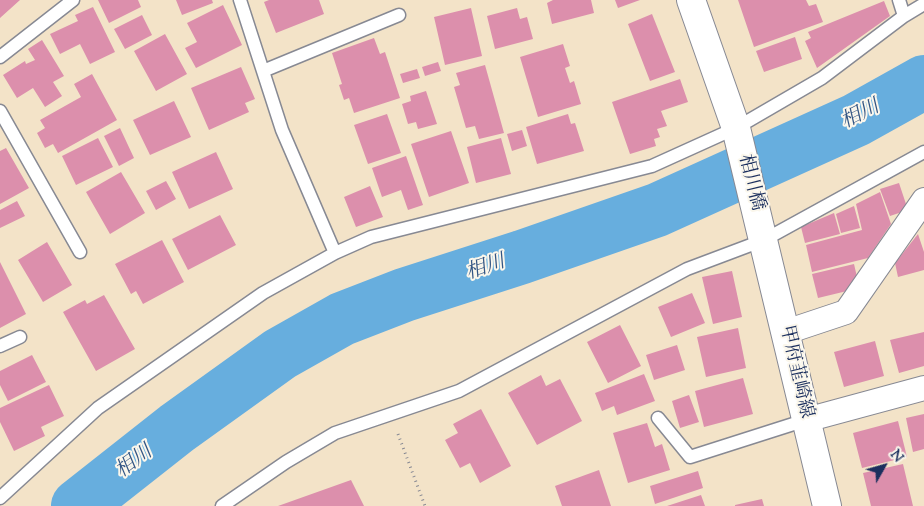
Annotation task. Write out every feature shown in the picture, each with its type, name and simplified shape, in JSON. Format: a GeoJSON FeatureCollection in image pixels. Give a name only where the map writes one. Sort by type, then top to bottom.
{"type":"FeatureCollection","features":[{"type":"Feature","properties":{"kind":"main road"},"geometry":{"type":"LineString","coordinates":[[691,0],[736,128]]}},
{"type":"Feature","properties":{"kind":"main road","name":"相川橋"},"geometry":{"type":"LineString","coordinates":[[736,128],[764,239]]}},
{"type":"Feature","properties":{"kind":"main road","name":"甲府韮崎線"},"geometry":{"type":"LineString","coordinates":[[764,239],[827,506]]}},
{"type":"Feature","properties":{"kind":"street"},"geometry":{"type":"LineString","coordinates":[[786,332],[846,312],[924,200]]}},
{"type":"Feature","properties":{"kind":"street"},"geometry":{"type":"LineString","coordinates":[[806,420],[924,388]]}},
{"type":"Feature","properties":{"kind":"lane"},"geometry":{"type":"LineString","coordinates":[[0,57],[73,0]]}},
{"type":"Feature","properties":{"kind":"lane"},"geometry":{"type":"LineString","coordinates":[[240,0],[282,130],[335,253]]}},
{"type":"Feature","properties":{"kind":"lane"},"geometry":{"type":"LineString","coordinates":[[899,0],[904,16]]}},
{"type":"Feature","properties":{"kind":"lane"},"geometry":{"type":"LineString","coordinates":[[0,498],[98,408],[263,292],[335,253],[371,237],[652,166],[736,128],[822,78],[904,16],[924,4]]}},
{"type":"Feature","properties":{"kind":"lane"},"geometry":{"type":"LineString","coordinates":[[263,71],[399,15]]}},
{"type":"Feature","properties":{"kind":"lane"},"geometry":{"type":"LineString","coordinates":[[0,112],[80,252]]}},
{"type":"Feature","properties":{"kind":"lane"},"geometry":{"type":"LineString","coordinates":[[222,506],[286,462],[335,433],[459,390],[687,269],[764,239],[924,152]]}},
{"type":"Feature","properties":{"kind":"lane"},"geometry":{"type":"LineString","coordinates":[[0,346],[20,337]]}},
{"type":"Feature","properties":{"kind":"lane"},"geometry":{"type":"LineString","coordinates":[[658,418],[690,457],[806,420]]}},
{"type":"Feature","properties":{"kind":"path"},"geometry":{"type":"LineString","coordinates":[[391,414],[424,506]]}},
{"type":"Feature","properties":{"kind":"building"},"geometry":{"type":"Polygon","coordinates":[[[0,0],[20,0],[0,18],[0,0]]]}},
{"type":"Feature","properties":{"kind":"building"},"geometry":{"type":"Polygon","coordinates":[[[98,0],[138,0],[141,7],[109,23],[98,0]]]}},
{"type":"Feature","properties":{"kind":"building"},"geometry":{"type":"Polygon","coordinates":[[[176,0],[212,0],[213,3],[182,15],[176,0]]]}},
{"type":"Feature","properties":{"kind":"building"},"geometry":{"type":"Polygon","coordinates":[[[269,0],[319,0],[324,14],[276,33],[264,2],[269,0]]]}},
{"type":"Feature","properties":{"kind":"building"},"geometry":{"type":"Polygon","coordinates":[[[553,0],[591,0],[594,13],[552,24],[547,3],[553,0]]]}},
{"type":"Feature","properties":{"kind":"building"},"geometry":{"type":"Polygon","coordinates":[[[615,0],[640,0],[618,8],[615,0]]]}},
{"type":"Feature","properties":{"kind":"building"},"geometry":{"type":"Polygon","coordinates":[[[738,0],[806,0],[809,6],[816,4],[823,22],[754,47],[738,0]]]}},
{"type":"Feature","properties":{"kind":"building"},"geometry":{"type":"Polygon","coordinates":[[[884,1],[890,16],[817,68],[805,41],[811,38],[808,32],[884,1]]]}},
{"type":"Feature","properties":{"kind":"building"},"geometry":{"type":"Polygon","coordinates":[[[223,5],[242,45],[196,68],[185,48],[197,42],[187,23],[223,5]]]}},
{"type":"Feature","properties":{"kind":"building"},"geometry":{"type":"Polygon","coordinates":[[[93,7],[115,52],[90,64],[80,44],[60,54],[50,34],[78,21],[75,15],[93,7]]]}},
{"type":"Feature","properties":{"kind":"building"},"geometry":{"type":"Polygon","coordinates":[[[471,8],[482,56],[445,65],[434,17],[471,8]]]}},
{"type":"Feature","properties":{"kind":"building"},"geometry":{"type":"Polygon","coordinates":[[[517,8],[520,19],[527,17],[533,39],[495,49],[487,16],[517,8]]]}},
{"type":"Feature","properties":{"kind":"building"},"geometry":{"type":"Polygon","coordinates":[[[652,14],[675,72],[650,81],[628,24],[652,14]]]}},
{"type":"Feature","properties":{"kind":"building"},"geometry":{"type":"Polygon","coordinates":[[[142,15],[152,35],[125,49],[114,29],[142,15]]]}},
{"type":"Feature","properties":{"kind":"building"},"geometry":{"type":"Polygon","coordinates":[[[165,34],[187,74],[156,91],[134,51],[165,34]]]}},
{"type":"Feature","properties":{"kind":"building"},"geometry":{"type":"Polygon","coordinates":[[[795,37],[802,59],[764,72],[756,51],[795,37]]]}},
{"type":"Feature","properties":{"kind":"building"},"geometry":{"type":"Polygon","coordinates":[[[374,38],[380,54],[385,52],[400,98],[354,113],[349,98],[344,100],[339,85],[342,84],[332,53],[374,38]]]}},
{"type":"Feature","properties":{"kind":"building"},"geometry":{"type":"Polygon","coordinates":[[[42,40],[64,76],[53,82],[62,96],[45,107],[33,88],[17,98],[3,75],[25,61],[26,64],[35,60],[28,49],[42,40]]]}},
{"type":"Feature","properties":{"kind":"building"},"geometry":{"type":"Polygon","coordinates":[[[563,44],[570,66],[565,68],[570,83],[574,81],[581,104],[538,117],[520,57],[563,44]]]}},
{"type":"Feature","properties":{"kind":"building"},"geometry":{"type":"Polygon","coordinates":[[[438,62],[441,71],[425,76],[422,67],[438,62]]]}},
{"type":"Feature","properties":{"kind":"building"},"geometry":{"type":"Polygon","coordinates":[[[485,65],[504,133],[479,139],[475,126],[466,128],[454,87],[460,85],[456,73],[485,65]]]}},
{"type":"Feature","properties":{"kind":"building"},"geometry":{"type":"Polygon","coordinates":[[[241,67],[255,99],[245,103],[249,112],[209,130],[191,88],[241,67]]]}},
{"type":"Feature","properties":{"kind":"building"},"geometry":{"type":"Polygon","coordinates":[[[417,69],[420,78],[403,83],[400,74],[417,69]]]}},
{"type":"Feature","properties":{"kind":"building"},"geometry":{"type":"Polygon","coordinates":[[[92,74],[117,120],[58,153],[53,144],[45,148],[37,133],[45,128],[40,120],[81,97],[74,84],[92,74]]]}},
{"type":"Feature","properties":{"kind":"building"},"geometry":{"type":"Polygon","coordinates":[[[680,79],[688,102],[661,111],[667,126],[657,129],[660,137],[654,139],[656,146],[630,154],[612,102],[680,79]]]}},
{"type":"Feature","properties":{"kind":"building"},"geometry":{"type":"Polygon","coordinates":[[[426,91],[437,124],[418,129],[416,122],[408,124],[402,104],[411,101],[410,96],[426,91]]]}},
{"type":"Feature","properties":{"kind":"building"},"geometry":{"type":"Polygon","coordinates":[[[174,101],[191,137],[150,155],[133,120],[174,101]]]}},
{"type":"Feature","properties":{"kind":"building"},"geometry":{"type":"Polygon","coordinates":[[[387,114],[401,153],[368,164],[354,125],[387,114]]]}},
{"type":"Feature","properties":{"kind":"building"},"geometry":{"type":"Polygon","coordinates":[[[568,114],[571,124],[575,123],[584,151],[537,164],[526,127],[568,114]]]}},
{"type":"Feature","properties":{"kind":"building"},"geometry":{"type":"Polygon","coordinates":[[[120,128],[134,158],[119,166],[104,136],[120,128]]]}},
{"type":"Feature","properties":{"kind":"building"},"geometry":{"type":"Polygon","coordinates":[[[522,130],[527,146],[512,151],[507,134],[522,130]]]}},
{"type":"Feature","properties":{"kind":"building"},"geometry":{"type":"Polygon","coordinates":[[[451,131],[469,183],[429,197],[411,144],[451,131]]]}},
{"type":"Feature","properties":{"kind":"building"},"geometry":{"type":"Polygon","coordinates":[[[98,138],[113,167],[76,185],[62,156],[98,138]]]}},
{"type":"Feature","properties":{"kind":"building"},"geometry":{"type":"Polygon","coordinates":[[[501,138],[511,174],[476,183],[467,147],[501,138]]]}},
{"type":"Feature","properties":{"kind":"building"},"geometry":{"type":"Polygon","coordinates":[[[6,148],[29,188],[0,204],[0,151],[6,148]]]}},
{"type":"Feature","properties":{"kind":"building"},"geometry":{"type":"Polygon","coordinates":[[[216,152],[233,189],[189,209],[172,172],[216,152]]]}},
{"type":"Feature","properties":{"kind":"building"},"geometry":{"type":"Polygon","coordinates":[[[406,156],[423,205],[408,210],[401,190],[382,197],[372,168],[406,156]]]}},
{"type":"Feature","properties":{"kind":"building"},"geometry":{"type":"Polygon","coordinates":[[[121,172],[145,213],[110,234],[86,192],[121,172]]]}},
{"type":"Feature","properties":{"kind":"building"},"geometry":{"type":"Polygon","coordinates":[[[166,181],[176,199],[156,210],[146,191],[166,181]]]}},
{"type":"Feature","properties":{"kind":"building"},"geometry":{"type":"Polygon","coordinates":[[[899,183],[908,210],[890,216],[880,189],[899,183]]]}},
{"type":"Feature","properties":{"kind":"building"},"geometry":{"type":"Polygon","coordinates":[[[370,186],[383,217],[356,227],[344,197],[370,186]]]}},
{"type":"Feature","properties":{"kind":"building"},"geometry":{"type":"Polygon","coordinates":[[[880,192],[891,224],[868,258],[812,272],[806,245],[862,230],[856,204],[880,192]]]}},
{"type":"Feature","properties":{"kind":"building"},"geometry":{"type":"Polygon","coordinates":[[[17,201],[25,216],[0,228],[0,210],[17,201]]]}},
{"type":"Feature","properties":{"kind":"building"},"geometry":{"type":"Polygon","coordinates":[[[854,206],[860,228],[841,233],[836,214],[854,206]]]}},
{"type":"Feature","properties":{"kind":"building"},"geometry":{"type":"Polygon","coordinates":[[[834,213],[840,234],[805,243],[801,227],[834,213]]]}},
{"type":"Feature","properties":{"kind":"building"},"geometry":{"type":"Polygon","coordinates":[[[220,215],[236,245],[188,270],[172,239],[220,215]]]}},
{"type":"Feature","properties":{"kind":"building"},"geometry":{"type":"Polygon","coordinates":[[[918,234],[924,252],[924,270],[898,277],[895,263],[918,234]]]}},
{"type":"Feature","properties":{"kind":"building"},"geometry":{"type":"Polygon","coordinates":[[[162,240],[184,282],[143,304],[136,291],[131,294],[115,264],[162,240]]]}},
{"type":"Feature","properties":{"kind":"building"},"geometry":{"type":"Polygon","coordinates":[[[47,242],[72,285],[43,302],[18,260],[47,242]]]}},
{"type":"Feature","properties":{"kind":"building"},"geometry":{"type":"Polygon","coordinates":[[[0,262],[26,314],[0,328],[0,262]]]}},
{"type":"Feature","properties":{"kind":"building"},"geometry":{"type":"Polygon","coordinates":[[[854,264],[857,277],[847,291],[818,298],[812,274],[854,264]]]}},
{"type":"Feature","properties":{"kind":"building"},"geometry":{"type":"Polygon","coordinates":[[[732,271],[742,317],[713,324],[702,277],[732,271]]]}},
{"type":"Feature","properties":{"kind":"building"},"geometry":{"type":"Polygon","coordinates":[[[692,293],[705,323],[671,337],[658,307],[692,293]]]}},
{"type":"Feature","properties":{"kind":"building"},"geometry":{"type":"Polygon","coordinates":[[[104,295],[135,349],[96,371],[63,312],[85,300],[87,304],[104,295]]]}},
{"type":"Feature","properties":{"kind":"building"},"geometry":{"type":"Polygon","coordinates":[[[620,325],[641,366],[608,383],[587,342],[620,325]]]}},
{"type":"Feature","properties":{"kind":"building"},"geometry":{"type":"Polygon","coordinates":[[[738,328],[746,368],[706,377],[697,337],[738,328]]]}},
{"type":"Feature","properties":{"kind":"building"},"geometry":{"type":"Polygon","coordinates":[[[924,332],[924,366],[899,373],[890,340],[924,332]]]}},
{"type":"Feature","properties":{"kind":"building"},"geometry":{"type":"Polygon","coordinates":[[[875,341],[884,376],[844,387],[834,352],[875,341]]]}},
{"type":"Feature","properties":{"kind":"building"},"geometry":{"type":"Polygon","coordinates":[[[677,345],[685,370],[654,380],[646,355],[677,345]]]}},
{"type":"Feature","properties":{"kind":"building"},"geometry":{"type":"Polygon","coordinates":[[[32,355],[46,382],[8,401],[0,385],[0,371],[32,355]]]}},
{"type":"Feature","properties":{"kind":"building"},"geometry":{"type":"Polygon","coordinates":[[[644,374],[655,401],[617,415],[614,406],[602,411],[595,393],[644,374]]]}},
{"type":"Feature","properties":{"kind":"building"},"geometry":{"type":"Polygon","coordinates":[[[541,375],[546,386],[560,379],[582,421],[537,445],[508,393],[541,375]]]}},
{"type":"Feature","properties":{"kind":"building"},"geometry":{"type":"Polygon","coordinates":[[[743,378],[753,414],[704,427],[695,391],[743,378]]]}},
{"type":"Feature","properties":{"kind":"building"},"geometry":{"type":"Polygon","coordinates":[[[49,385],[64,416],[41,427],[45,436],[14,451],[0,422],[0,408],[49,385]]]}},
{"type":"Feature","properties":{"kind":"building"},"geometry":{"type":"Polygon","coordinates":[[[689,395],[699,422],[680,428],[672,401],[689,395]]]}},
{"type":"Feature","properties":{"kind":"building"},"geometry":{"type":"Polygon","coordinates":[[[481,409],[511,466],[480,483],[470,463],[460,468],[445,440],[458,433],[453,424],[481,409]]]}},
{"type":"Feature","properties":{"kind":"building"},"geometry":{"type":"Polygon","coordinates":[[[924,414],[924,449],[913,452],[906,418],[924,414]]]}},
{"type":"Feature","properties":{"kind":"building"},"geometry":{"type":"Polygon","coordinates":[[[898,421],[907,457],[862,468],[853,433],[898,421]]]}},
{"type":"Feature","properties":{"kind":"building"},"geometry":{"type":"Polygon","coordinates":[[[647,423],[655,447],[662,444],[670,470],[628,483],[613,433],[647,423]]]}},
{"type":"Feature","properties":{"kind":"building"},"geometry":{"type":"Polygon","coordinates":[[[903,464],[913,506],[871,506],[863,473],[903,464]]]}},
{"type":"Feature","properties":{"kind":"building"},"geometry":{"type":"Polygon","coordinates":[[[599,470],[611,506],[562,506],[555,486],[599,470]]]}},
{"type":"Feature","properties":{"kind":"building"},"geometry":{"type":"Polygon","coordinates":[[[698,471],[703,488],[655,504],[650,486],[698,471]]]}},
{"type":"Feature","properties":{"kind":"building"},"geometry":{"type":"Polygon","coordinates":[[[351,480],[364,506],[278,506],[351,480]]]}},
{"type":"Feature","properties":{"kind":"building"},"geometry":{"type":"Polygon","coordinates":[[[701,495],[705,506],[667,506],[701,495]]]}},
{"type":"Feature","properties":{"kind":"building"},"geometry":{"type":"Polygon","coordinates":[[[762,499],[764,506],[735,506],[735,505],[762,499]]]}},
{"type":"Feature","properties":{"kind":"waterway","name":"相川"},"geometry":{"type":"LineString","coordinates":[[78,506],[177,428],[280,354],[342,319],[404,295],[522,257],[657,210],[856,120],[924,82]]}}]}
